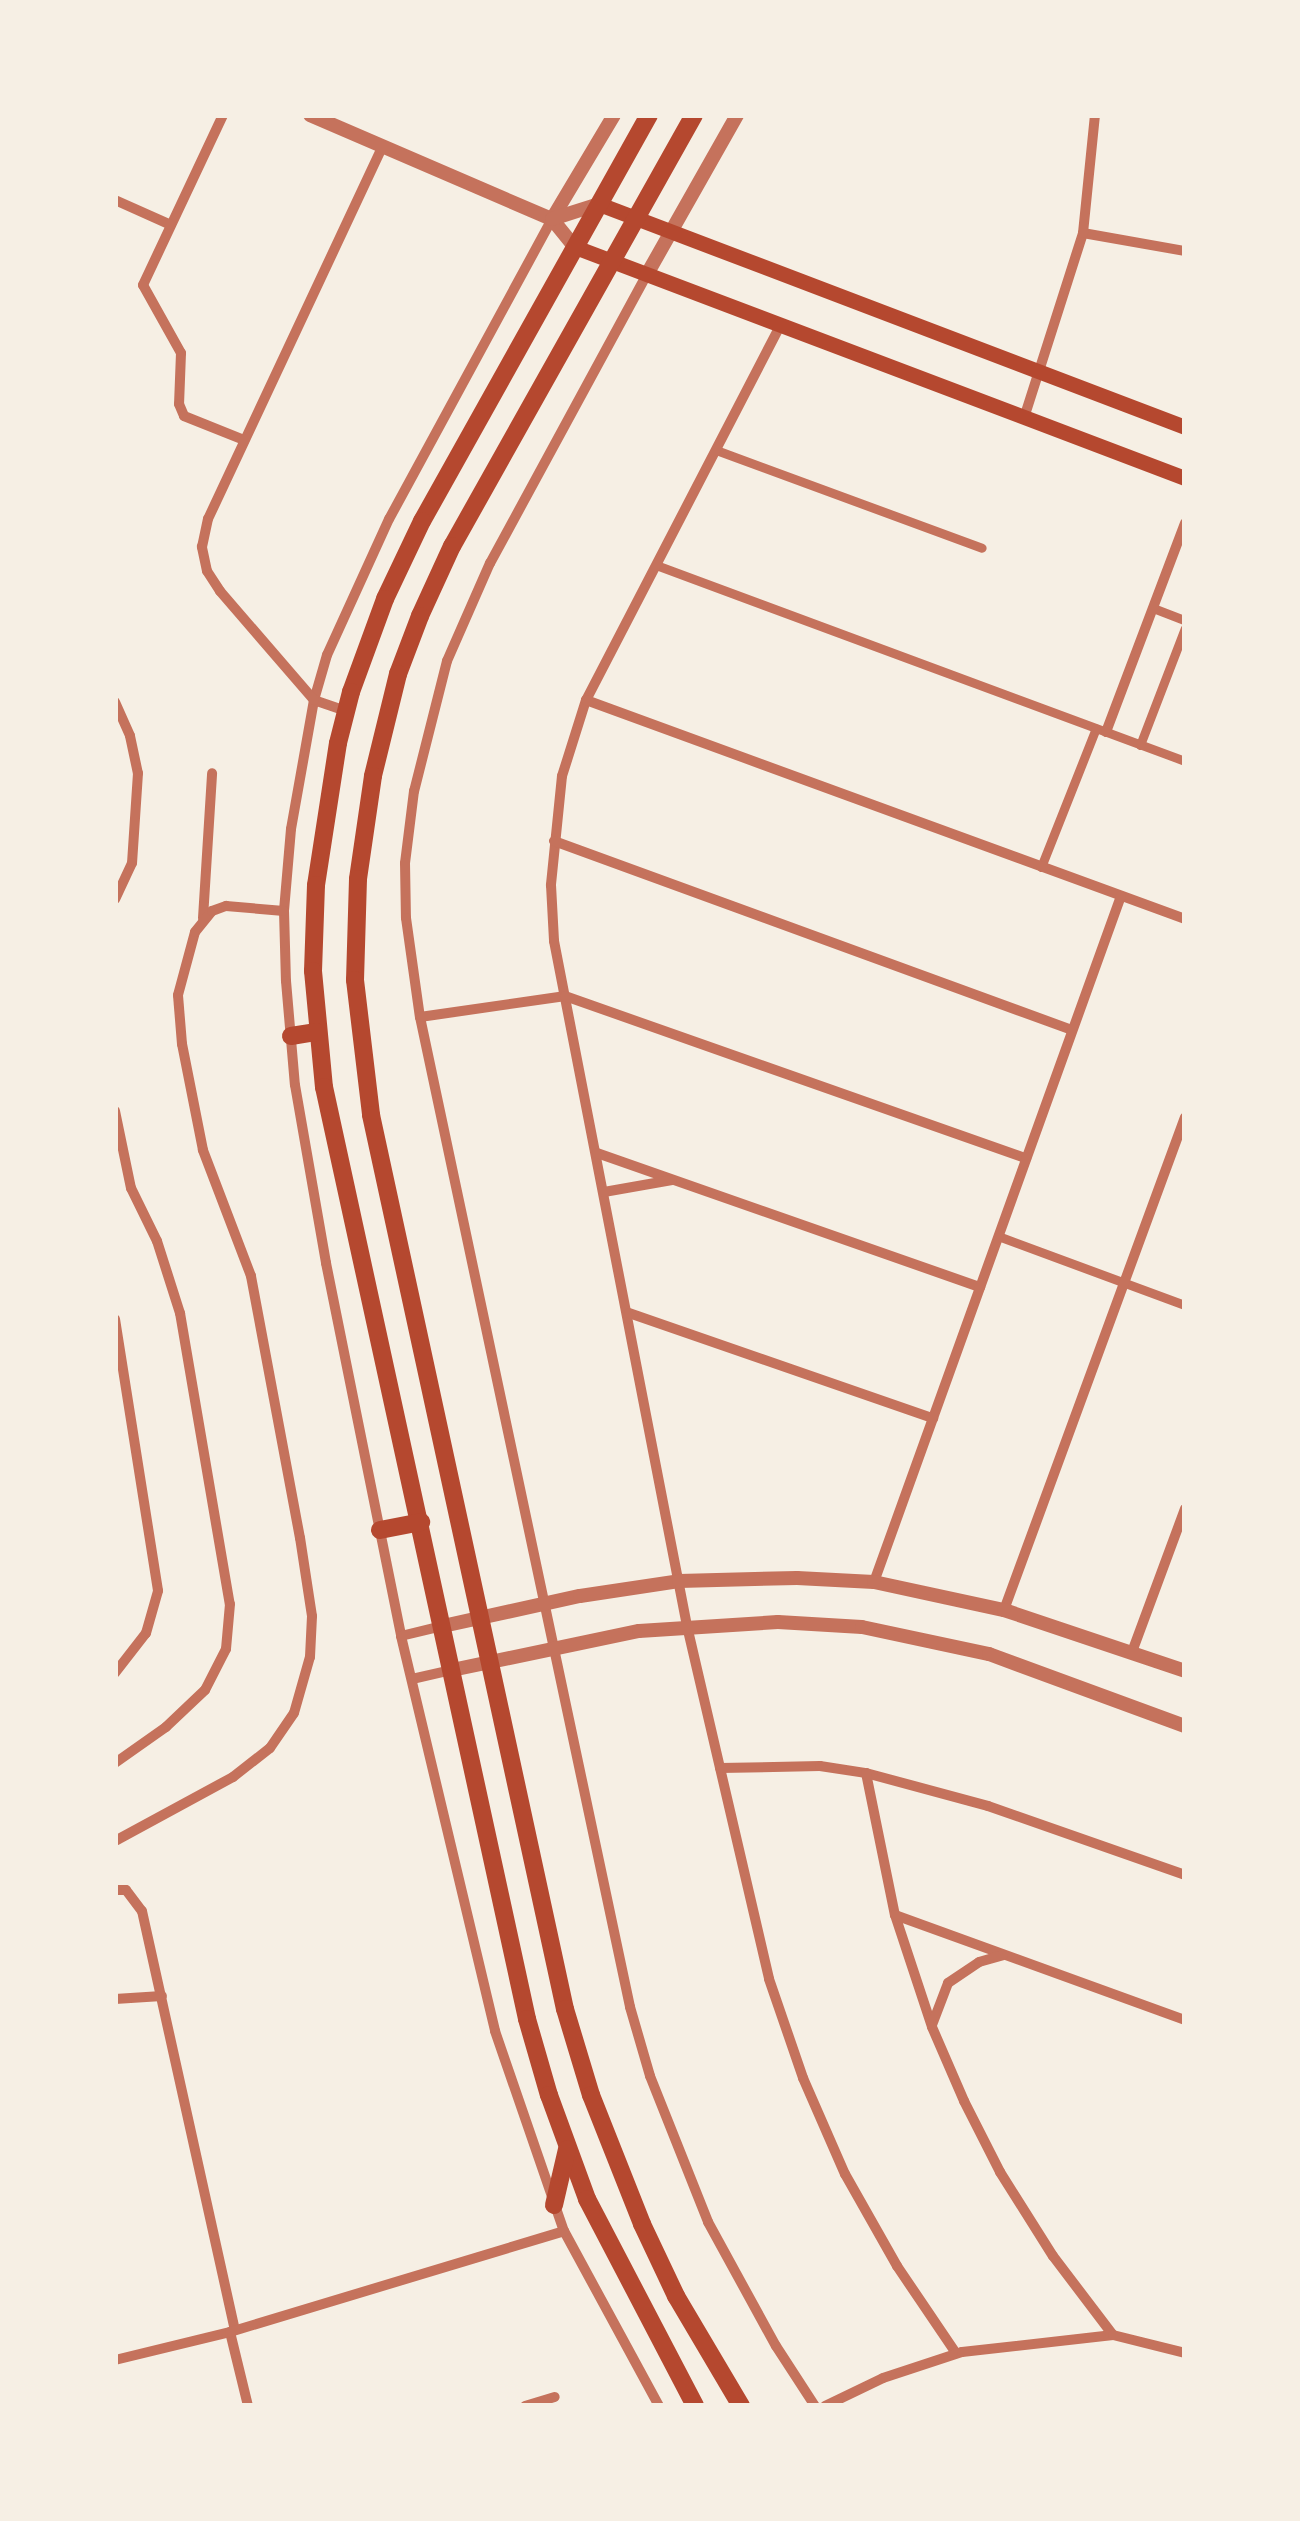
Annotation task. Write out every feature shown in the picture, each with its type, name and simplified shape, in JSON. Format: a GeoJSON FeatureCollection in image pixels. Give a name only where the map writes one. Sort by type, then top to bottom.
{"type":"FeatureCollection","features":[{"type":"Feature","properties":{"kind":"highway"},"geometry":{"type":"LineString","coordinates":[[649,115],[396,573],[346,711],[316,885],[313,970],[324,1087],[528,2019],[567,2148],[605,2237],[695,2406]]}},
{"type":"Feature","properties":{"kind":"highway"},"geometry":{"type":"LineString","coordinates":[[694,115],[452,546],[420,616],[383,728],[358,878],[355,980],[365,1080],[576,2052],[642,2224],[676,2296],[741,2406]]}},
{"type":"Feature","properties":{"kind":"highway"},"geometry":{"type":"LineString","coordinates":[[290,1036],[317,1032]]}},
{"type":"Feature","properties":{"kind":"highway"},"geometry":{"type":"LineString","coordinates":[[380,1530],[421,1522]]}},
{"type":"Feature","properties":{"kind":"highway"},"geometry":{"type":"LineString","coordinates":[[554,2205],[567,2148]]}},
{"type":"Feature","properties":{"kind":"main road"},"geometry":{"type":"LineString","coordinates":[[599,204],[669,234],[1185,426]]}},
{"type":"Feature","properties":{"kind":"main road"},"geometry":{"type":"LineString","coordinates":[[575,247],[1185,478]]}},
{"type":"Feature","properties":{"kind":"street"},"geometry":{"type":"LineString","coordinates":[[223,115],[143,285],[181,353],[178,404],[184,416],[244,440]]}},
{"type":"Feature","properties":{"kind":"street"},"geometry":{"type":"LineString","coordinates":[[310,115],[552,220],[575,247]]}},
{"type":"Feature","properties":{"kind":"street"},"geometry":{"type":"LineString","coordinates":[[614,115],[552,220],[358,578],[314,700],[294,813],[284,911],[295,1085],[401,1636],[495,2030],[564,2230],[660,2406]]}},
{"type":"Feature","properties":{"kind":"street"},"geometry":{"type":"LineString","coordinates":[[737,115],[490,563],[447,662],[425,738],[405,862],[406,918],[420,1017],[630,2007],[650,2076],[708,2222],[760,2318],[816,2406]]}},
{"type":"Feature","properties":{"kind":"street"},"geometry":{"type":"LineString","coordinates":[[1024,418],[1083,233],[1095,115]]}},
{"type":"Feature","properties":{"kind":"street"},"geometry":{"type":"LineString","coordinates":[[346,711],[314,700],[207,571],[202,548],[208,519],[383,146]]}},
{"type":"Feature","properties":{"kind":"street"},"geometry":{"type":"LineString","coordinates":[[115,200],[171,225]]}},
{"type":"Feature","properties":{"kind":"street"},"geometry":{"type":"LineString","coordinates":[[552,220],[599,204]]}},
{"type":"Feature","properties":{"kind":"street"},"geometry":{"type":"LineString","coordinates":[[1083,233],[1185,251]]}},
{"type":"Feature","properties":{"kind":"street"},"geometry":{"type":"LineString","coordinates":[[780,326],[586,700],[562,776],[554,841],[554,941],[687,1626],[769,1979],[803,2078],[846,2174],[888,2251],[956,2353]]}},
{"type":"Feature","properties":{"kind":"street"},"geometry":{"type":"LineString","coordinates":[[716,450],[982,548]]}},
{"type":"Feature","properties":{"kind":"street"},"geometry":{"type":"LineString","coordinates":[[1041,866],[1153,608],[1185,523]]}},
{"type":"Feature","properties":{"kind":"street"},"geometry":{"type":"LineString","coordinates":[[656,565],[1185,762]]}},
{"type":"Feature","properties":{"kind":"street"},"geometry":{"type":"LineString","coordinates":[[1153,608],[1185,620]]}},
{"type":"Feature","properties":{"kind":"street"},"geometry":{"type":"LineString","coordinates":[[1140,745],[1185,628]]}},
{"type":"Feature","properties":{"kind":"street"},"geometry":{"type":"LineString","coordinates":[[586,700],[1185,919]]}},
{"type":"Feature","properties":{"kind":"street"},"geometry":{"type":"LineString","coordinates":[[115,702],[130,736],[138,774],[132,863],[115,899]]}},
{"type":"Feature","properties":{"kind":"street"},"geometry":{"type":"LineString","coordinates":[[115,1841],[216,1787],[270,1748],[294,1713],[310,1657],[312,1616],[300,1538],[250,1276],[202,1150],[182,1044],[178,994],[182,969],[203,918],[212,773]]}},
{"type":"Feature","properties":{"kind":"street"},"geometry":{"type":"LineString","coordinates":[[554,841],[1072,1030]]}},
{"type":"Feature","properties":{"kind":"street"},"geometry":{"type":"LineString","coordinates":[[874,1582],[1121,896]]}},
{"type":"Feature","properties":{"kind":"street"},"geometry":{"type":"LineString","coordinates":[[203,918],[226,906],[284,911]]}},
{"type":"Feature","properties":{"kind":"street"},"geometry":{"type":"LineString","coordinates":[[420,1017],[565,996],[1026,1158]]}},
{"type":"Feature","properties":{"kind":"street"},"geometry":{"type":"LineString","coordinates":[[115,1111],[131,1188],[158,1240],[180,1313],[230,1604],[226,1650],[205,1690],[166,1727],[115,1762]]}},
{"type":"Feature","properties":{"kind":"street"},"geometry":{"type":"LineString","coordinates":[[1004,1610],[1185,1117]]}},
{"type":"Feature","properties":{"kind":"street"},"geometry":{"type":"LineString","coordinates":[[597,1154],[980,1287]]}},
{"type":"Feature","properties":{"kind":"street"},"geometry":{"type":"LineString","coordinates":[[604,1192],[675,1180]]}},
{"type":"Feature","properties":{"kind":"street"},"geometry":{"type":"LineString","coordinates":[[998,1236],[1185,1305]]}},
{"type":"Feature","properties":{"kind":"street"},"geometry":{"type":"LineString","coordinates":[[629,1313],[932,1418]]}},
{"type":"Feature","properties":{"kind":"street"},"geometry":{"type":"LineString","coordinates":[[115,1319],[158,1591],[146,1633],[115,1672]]}},
{"type":"Feature","properties":{"kind":"street"},"geometry":{"type":"LineString","coordinates":[[1132,1652],[1185,1509]]}},
{"type":"Feature","properties":{"kind":"street"},"geometry":{"type":"LineString","coordinates":[[401,1636],[543,1604],[679,1582],[797,1578],[874,1582],[1004,1610],[1185,1671]]}},
{"type":"Feature","properties":{"kind":"street"},"geometry":{"type":"LineString","coordinates":[[412,1679],[553,1647],[687,1626],[778,1622],[862,1627],[930,1638],[989,1654],[1185,1726]]}},
{"type":"Feature","properties":{"kind":"street"},"geometry":{"type":"LineString","coordinates":[[720,1768],[820,1766],[866,1772],[960,1797],[1185,1876]]}},
{"type":"Feature","properties":{"kind":"street"},"geometry":{"type":"LineString","coordinates":[[866,1772],[895,1915],[932,2027],[1000,2172],[1053,2256],[1113,2335]]}},
{"type":"Feature","properties":{"kind":"street"},"geometry":{"type":"LineString","coordinates":[[115,1890],[126,1890],[138,1899],[248,2406]]}},
{"type":"Feature","properties":{"kind":"street"},"geometry":{"type":"LineString","coordinates":[[895,1915],[1185,2020]]}},
{"type":"Feature","properties":{"kind":"street"},"geometry":{"type":"LineString","coordinates":[[932,2027],[948,1983],[979,1962],[1004,1955]]}},
{"type":"Feature","properties":{"kind":"street"},"geometry":{"type":"LineString","coordinates":[[115,2000],[162,1996]]}},
{"type":"Feature","properties":{"kind":"street"},"geometry":{"type":"LineString","coordinates":[[115,2360],[232,2331],[564,2230]]}},
{"type":"Feature","properties":{"kind":"street"},"geometry":{"type":"LineString","coordinates":[[825,2406],[884,2378],[956,2353],[1113,2335],[1185,2353]]}},
{"type":"Feature","properties":{"kind":"street"},"geometry":{"type":"LineString","coordinates":[[526,2406],[555,2396]]}}]}
